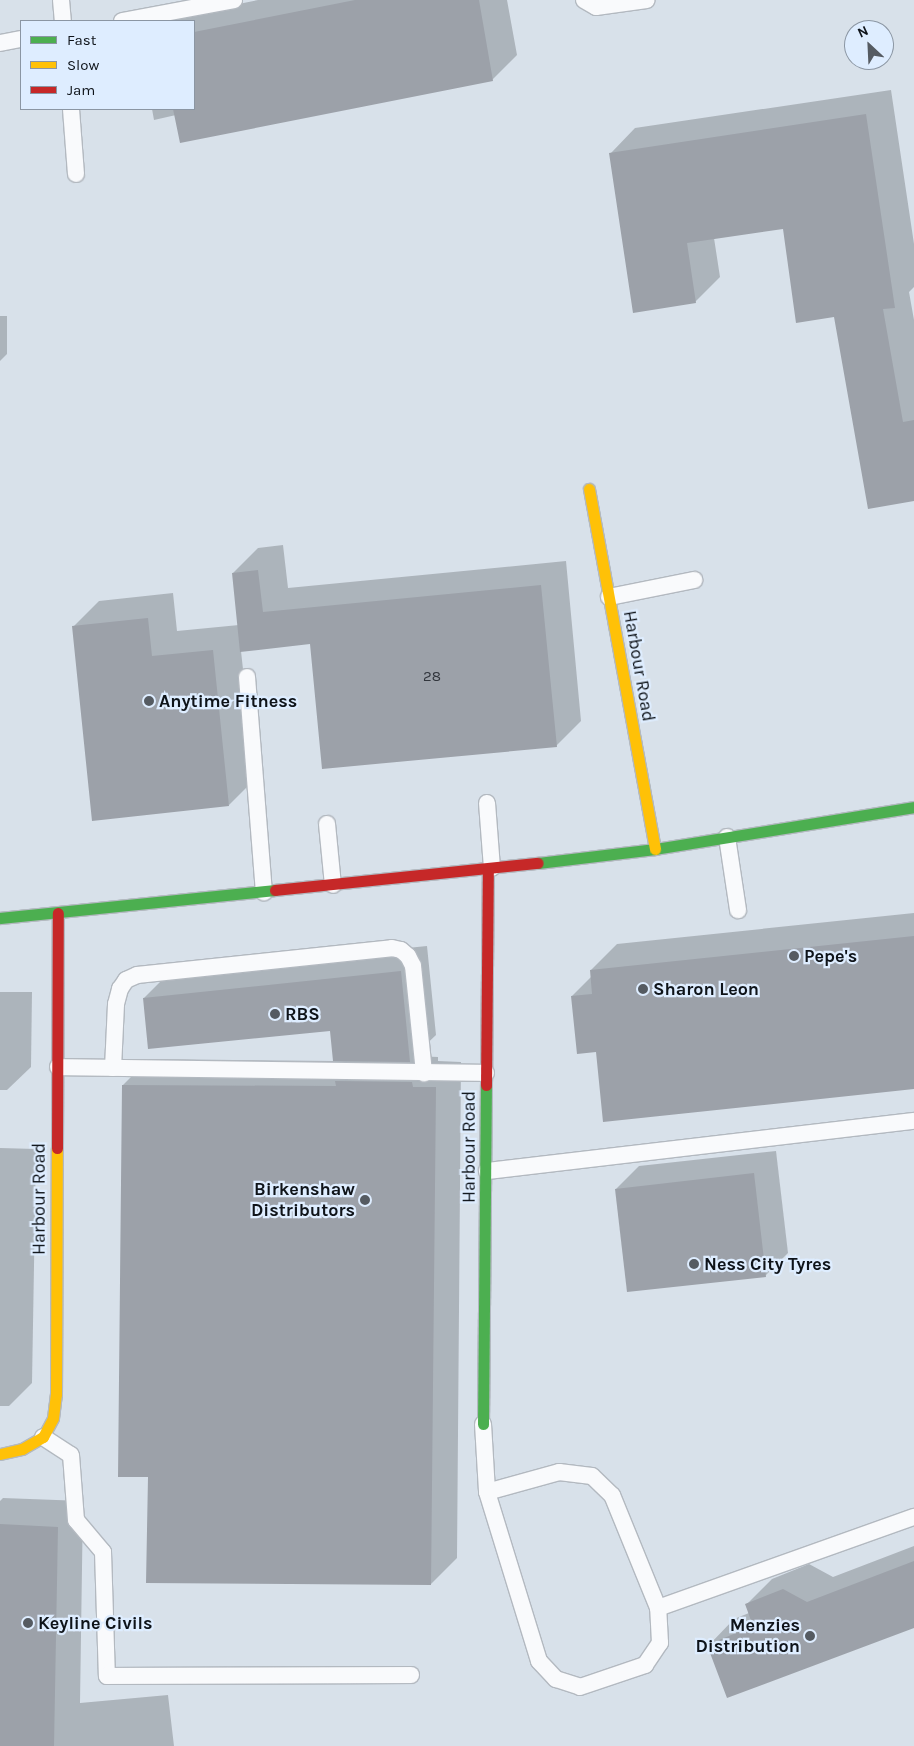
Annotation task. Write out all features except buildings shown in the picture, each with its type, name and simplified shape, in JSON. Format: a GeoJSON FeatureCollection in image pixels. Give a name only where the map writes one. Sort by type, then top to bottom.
{"type":"FeatureCollection","features":[{"type":"Feature","properties":{"kind":"street","name":"Harbour Road"},"geometry":{"type":"LineString","coordinates":[[589,489],[654,849]]}},
{"type":"Feature","properties":{"kind":"street"},"geometry":{"type":"LineString","coordinates":[[0,918],[490,869],[654,849],[914,807]]}},
{"type":"Feature","properties":{"kind":"street","name":"Harbour Road"},"geometry":{"type":"LineString","coordinates":[[484,1424],[487,1171],[486,1073],[490,869]]}},
{"type":"Feature","properties":{"kind":"street","name":"Harbour Road"},"geometry":{"type":"LineString","coordinates":[[43,1437],[53,1418],[56,1394],[58,913]]}},
{"type":"Feature","properties":{"kind":"street"},"geometry":{"type":"LineString","coordinates":[[0,1454],[22,1449],[43,1437]]}},
{"type":"Feature","properties":{"kind":"lane"},"geometry":{"type":"LineString","coordinates":[[60,0],[63,20]]}},
{"type":"Feature","properties":{"kind":"lane"},"geometry":{"type":"LineString","coordinates":[[125,20],[162,7],[234,0]]}},
{"type":"Feature","properties":{"kind":"lane"},"geometry":{"type":"LineString","coordinates":[[584,0],[596,6],[647,0]]}},
{"type":"Feature","properties":{"kind":"lane"},"geometry":{"type":"LineString","coordinates":[[0,43],[20,39]]}},
{"type":"Feature","properties":{"kind":"lane"},"geometry":{"type":"LineString","coordinates":[[71,110],[76,174]]}},
{"type":"Feature","properties":{"kind":"lane"},"geometry":{"type":"LineString","coordinates":[[609,597],[694,580]]}},
{"type":"Feature","properties":{"kind":"lane"},"geometry":{"type":"LineString","coordinates":[[246,677],[264,892]]}},
{"type":"Feature","properties":{"kind":"lane"},"geometry":{"type":"LineString","coordinates":[[487,803],[490,869]]}},
{"type":"Feature","properties":{"kind":"lane"},"geometry":{"type":"LineString","coordinates":[[327,824],[333,885]]}},
{"type":"Feature","properties":{"kind":"lane"},"geometry":{"type":"LineString","coordinates":[[727,837],[738,910]]}},
{"type":"Feature","properties":{"kind":"lane"},"geometry":{"type":"LineString","coordinates":[[113,1068],[116,1004],[120,989],[126,980],[137,975],[392,948],[401,950],[408,956],[413,966],[424,1072]]}},
{"type":"Feature","properties":{"kind":"lane"},"geometry":{"type":"LineString","coordinates":[[58,1067],[486,1073]]}},
{"type":"Feature","properties":{"kind":"lane"},"geometry":{"type":"LineString","coordinates":[[487,1171],[914,1121]]}},
{"type":"Feature","properties":{"kind":"lane"},"geometry":{"type":"LineString","coordinates":[[484,1424],[487,1492],[539,1661],[556,1679],[580,1687],[645,1666],[660,1643],[658,1608],[612,1496],[592,1476],[560,1472],[487,1492]]}},
{"type":"Feature","properties":{"kind":"lane"},"geometry":{"type":"LineString","coordinates":[[43,1437],[71,1456],[76,1520],[103,1552],[107,1676],[411,1675]]}},
{"type":"Feature","properties":{"kind":"lane"},"geometry":{"type":"LineString","coordinates":[[658,1608],[914,1517]]}},
{"type":"Feature","properties":{"kind":"traffic: fast"},"geometry":{"type":"LineString","coordinates":[[538,863],[655,849],[914,807]]}},
{"type":"Feature","properties":{"kind":"traffic: fast"},"geometry":{"type":"LineString","coordinates":[[0,918],[275,890]]}},
{"type":"Feature","properties":{"kind":"traffic: fast"},"geometry":{"type":"LineString","coordinates":[[483,1424],[486,1085]]}},
{"type":"Feature","properties":{"kind":"traffic: slow"},"geometry":{"type":"LineString","coordinates":[[589,489],[655,849]]}},
{"type":"Feature","properties":{"kind":"traffic: slow"},"geometry":{"type":"LineString","coordinates":[[0,1454],[22,1449],[43,1437],[53,1418],[56,1394],[57,1148]]}},
{"type":"Feature","properties":{"kind":"traffic: jam"},"geometry":{"type":"LineString","coordinates":[[275,890],[538,863]]}},
{"type":"Feature","properties":{"kind":"traffic: jam"},"geometry":{"type":"LineString","coordinates":[[486,1085],[488,869]]}},
{"type":"Feature","properties":{"kind":"traffic: jam"},"geometry":{"type":"LineString","coordinates":[[57,1148],[58,913]]}},
{"type":"Feature","properties":{"kind":"place","name":"Anytime Fitness"},"geometry":{"type":"Point","coordinates":[149,701]}},
{"type":"Feature","properties":{"kind":"place","name":"Pepe's"},"geometry":{"type":"Point","coordinates":[794,956]}},
{"type":"Feature","properties":{"kind":"place","name":"Sharon Leon"},"geometry":{"type":"Point","coordinates":[643,989]}},
{"type":"Feature","properties":{"kind":"place","name":"RBS"},"geometry":{"type":"Point","coordinates":[275,1014]}},
{"type":"Feature","properties":{"kind":"place","name":"Birkenshaw Distributors"},"geometry":{"type":"Point","coordinates":[365,1200]}},
{"type":"Feature","properties":{"kind":"place","name":"Ness City Tyres"},"geometry":{"type":"Point","coordinates":[694,1264]}},
{"type":"Feature","properties":{"kind":"place","name":"Keyline Civils"},"geometry":{"type":"Point","coordinates":[28,1623]}},
{"type":"Feature","properties":{"kind":"place","name":"Menzies Distribution"},"geometry":{"type":"Point","coordinates":[810,1636]}}]}
